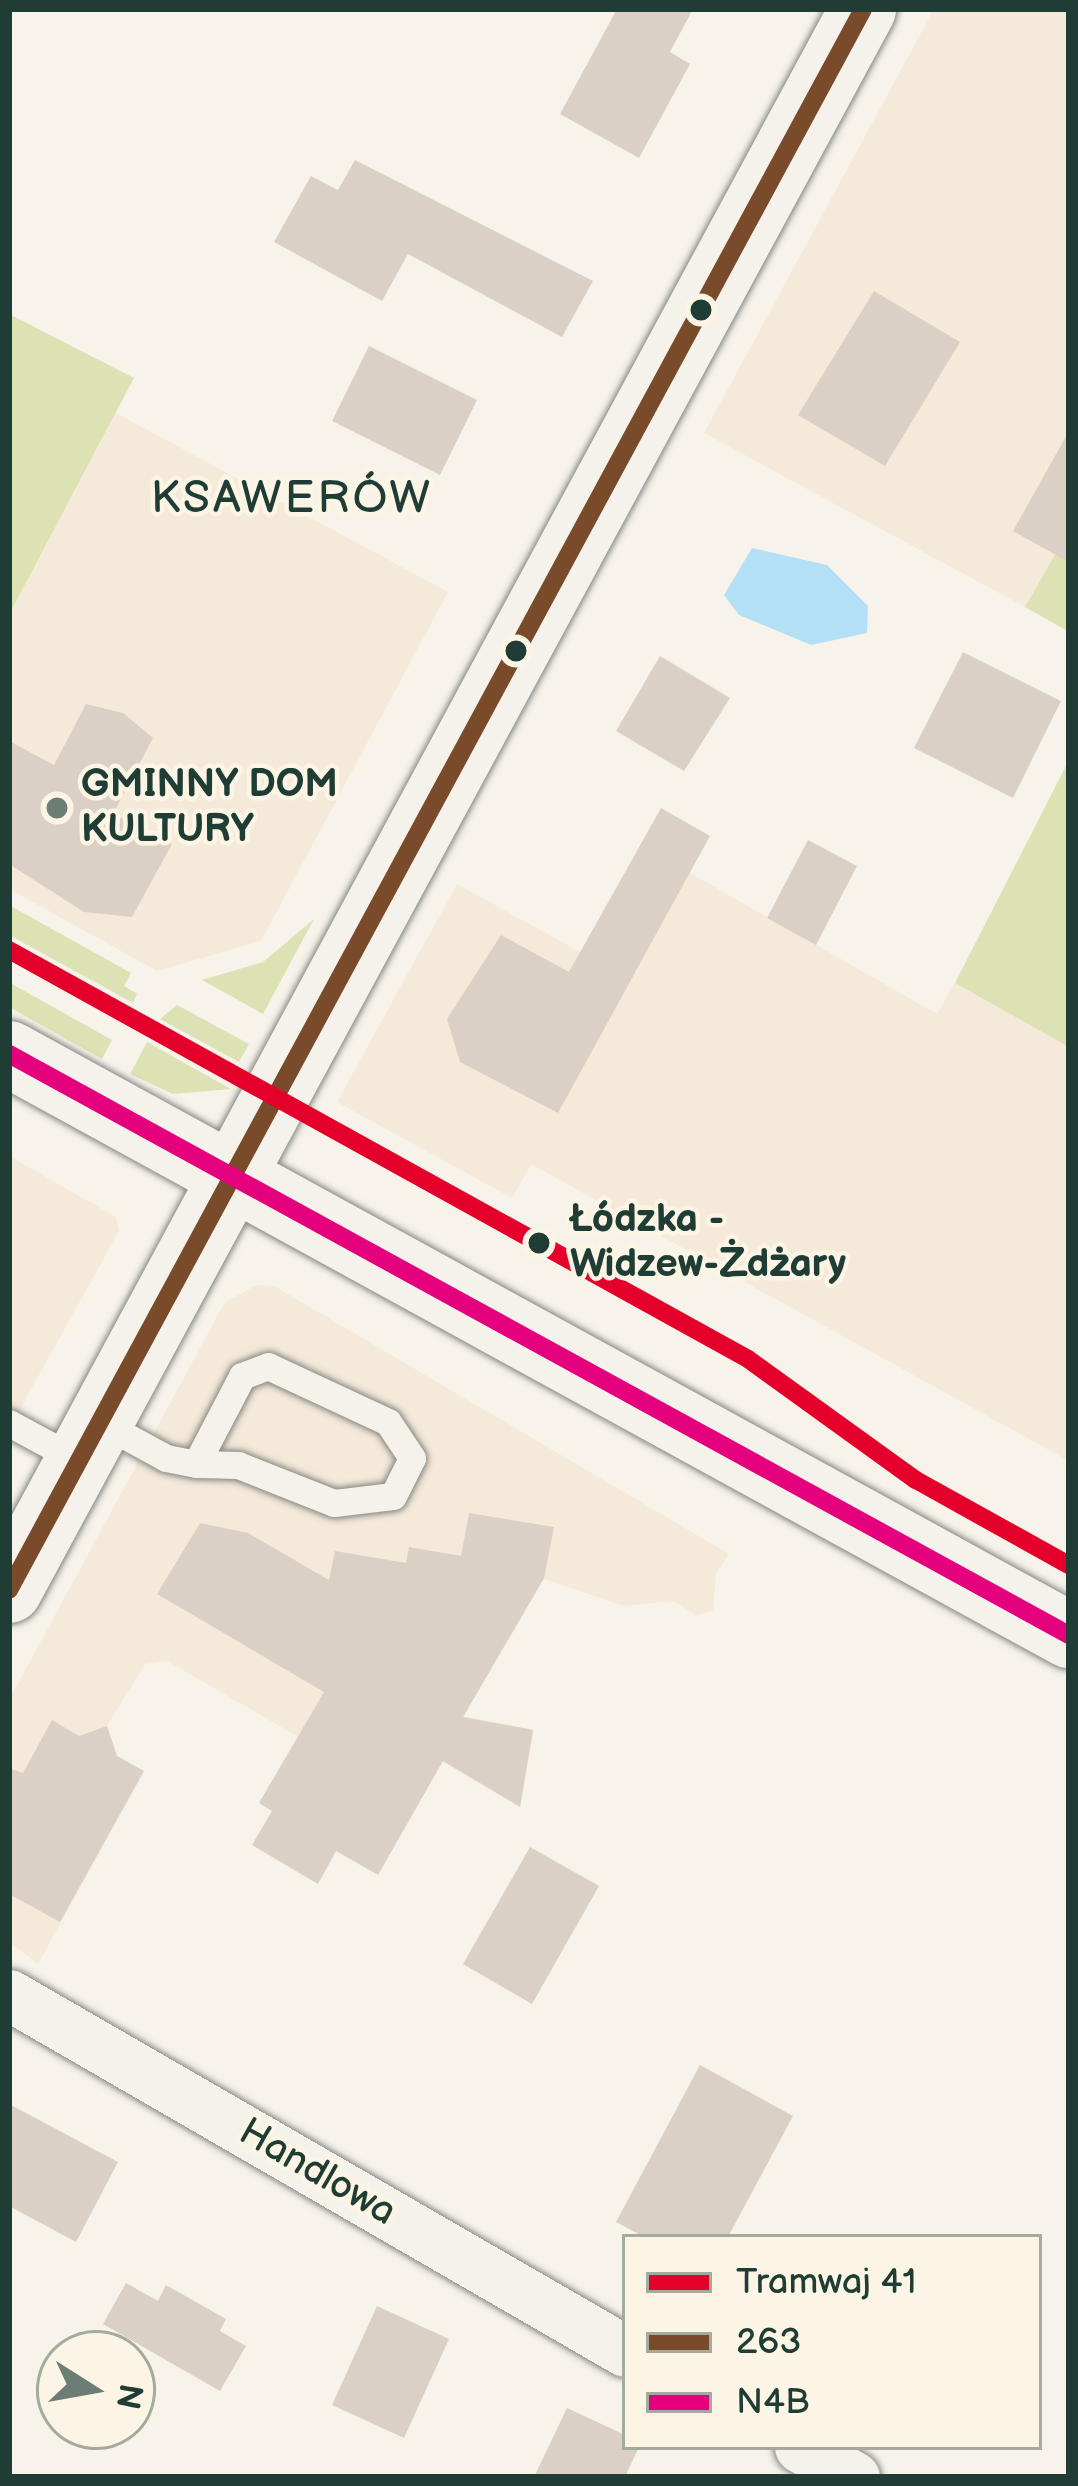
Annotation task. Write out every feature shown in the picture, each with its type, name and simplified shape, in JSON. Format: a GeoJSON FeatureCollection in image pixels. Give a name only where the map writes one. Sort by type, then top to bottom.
{"type":"FeatureCollection","features":[{"type":"Feature","properties":{"kind":"street"},"geometry":{"type":"LineString","coordinates":[[9,1590],[862,9]]}},
{"type":"Feature","properties":{"kind":"street"},"geometry":{"type":"LineString","coordinates":[[9,1054],[1069,1635]]}},
{"type":"Feature","properties":{"kind":"street","name":"Handlowa"},"geometry":{"type":"LineString","coordinates":[[9,1995],[622,2349]]}},
{"type":"Feature","properties":{"kind":"street"},"geometry":{"type":"LineString","coordinates":[[805,2450],[854,2477]]}},
{"type":"Feature","properties":{"kind":"lane"},"geometry":{"type":"LineString","coordinates":[[9,1423],[196,1464],[238,1465],[334,1503],[393,1496],[412,1458],[388,1422],[268,1366],[242,1376],[196,1464]]}},
{"type":"Feature","properties":{"kind":"shaded area"},"geometry":{"type":"Polygon","coordinates":[[[934,9],[1069,9],[1069,530],[1025,607],[704,433],[934,9]]]}},
{"type":"Feature","properties":{"kind":"shaded area"},"geometry":{"type":"Polygon","coordinates":[[[116,413],[448,592],[261,941],[157,971],[9,889],[9,615],[116,413]]]}},
{"type":"Feature","properties":{"kind":"shaded area"},"geometry":{"type":"Polygon","coordinates":[[[690,873],[937,1014],[955,983],[1069,1047],[1069,1461],[531,1164],[512,1198],[337,1102],[457,884],[631,980],[690,873]]]}},
{"type":"Feature","properties":{"kind":"shaded area"},"geometry":{"type":"Polygon","coordinates":[[[9,1156],[116,1217],[119,1231],[9,1429],[9,1156]]]}},
{"type":"Feature","properties":{"kind":"shaded area"},"geometry":{"type":"Polygon","coordinates":[[[257,1285],[276,1287],[729,1554],[716,1574],[713,1611],[696,1615],[673,1601],[624,1606],[544,1579],[464,1716],[534,1730],[520,1807],[355,1710],[304,1740],[167,1661],[145,1664],[107,1726],[117,1756],[144,1771],[38,1964],[9,1942],[9,1700],[225,1302],[257,1285]]]}},
{"type":"Feature","properties":{"kind":"green space"},"geometry":{"type":"Polygon","coordinates":[[[9,314],[134,378],[9,615],[9,314]]]}},
{"type":"Feature","properties":{"kind":"green space"},"geometry":{"type":"Polygon","coordinates":[[[1069,530],[1069,632],[1025,607],[1069,530]]]}},
{"type":"Feature","properties":{"kind":"green space"},"geometry":{"type":"Polygon","coordinates":[[[1069,760],[1069,1047],[955,983],[1069,760]]]}},
{"type":"Feature","properties":{"kind":"green space"},"geometry":{"type":"Polygon","coordinates":[[[9,905],[131,973],[124,986],[137,994],[133,1003],[9,935],[9,905]]]}},
{"type":"Feature","properties":{"kind":"green space"},"geometry":{"type":"Polygon","coordinates":[[[314,919],[263,1014],[202,980],[263,962],[314,919]]]}},
{"type":"Feature","properties":{"kind":"green space"},"geometry":{"type":"Polygon","coordinates":[[[12,984],[112,1040],[102,1059],[9,1007],[12,984]]]}},
{"type":"Feature","properties":{"kind":"green space"},"geometry":{"type":"Polygon","coordinates":[[[177,1005],[249,1044],[239,1062],[160,1019],[177,1005]]]}},
{"type":"Feature","properties":{"kind":"green space"},"geometry":{"type":"Polygon","coordinates":[[[147,1042],[231,1089],[173,1094],[130,1074],[147,1042]]]}},
{"type":"Feature","properties":{"kind":"water"},"geometry":{"type":"Polygon","coordinates":[[[752,548],[827,565],[868,606],[867,633],[811,645],[739,615],[724,595],[752,548]]]}},
{"type":"Feature","properties":{"kind":"building"},"geometry":{"type":"Polygon","coordinates":[[[617,9],[693,9],[670,52],[690,64],[639,158],[560,114],[617,9]]]}},
{"type":"Feature","properties":{"kind":"building"},"geometry":{"type":"Polygon","coordinates":[[[355,160],[593,281],[562,337],[408,254],[382,301],[274,242],[311,176],[338,190],[355,160]]]}},
{"type":"Feature","properties":{"kind":"building"},"geometry":{"type":"Polygon","coordinates":[[[874,291],[960,342],[885,466],[798,415],[874,291]]]}},
{"type":"Feature","properties":{"kind":"building"},"geometry":{"type":"Polygon","coordinates":[[[369,346],[477,400],[440,475],[332,421],[369,346]]]}},
{"type":"Feature","properties":{"kind":"building"},"geometry":{"type":"Polygon","coordinates":[[[1069,431],[1069,562],[1013,531],[1069,431]]]}},
{"type":"Feature","properties":{"kind":"building"},"geometry":{"type":"Polygon","coordinates":[[[963,652],[1061,701],[1013,798],[914,748],[963,652]]]}},
{"type":"Feature","properties":{"kind":"building"},"geometry":{"type":"Polygon","coordinates":[[[660,656],[730,698],[684,771],[616,731],[660,656]]]}},
{"type":"Feature","properties":{"kind":"building","name":"GMINNY DOM KULTURY"},"geometry":{"type":"Polygon","coordinates":[[[86,704],[123,713],[153,738],[113,814],[172,844],[132,917],[84,912],[9,864],[9,741],[54,765],[86,704]]]}},
{"type":"Feature","properties":{"kind":"building"},"geometry":{"type":"Polygon","coordinates":[[[661,808],[710,836],[558,1113],[460,1062],[447,1019],[501,935],[569,972],[661,808]]]}},
{"type":"Feature","properties":{"kind":"building"},"geometry":{"type":"Polygon","coordinates":[[[808,840],[857,866],[816,945],[767,918],[808,840]]]}},
{"type":"Feature","properties":{"kind":"building"},"geometry":{"type":"Polygon","coordinates":[[[469,1513],[554,1527],[544,1578],[463,1717],[533,1730],[520,1807],[443,1761],[378,1875],[336,1851],[318,1884],[252,1845],[272,1811],[259,1803],[324,1692],[157,1594],[200,1523],[248,1533],[329,1580],[335,1551],[406,1563],[409,1547],[461,1556],[469,1513]]]}},
{"type":"Feature","properties":{"kind":"building"},"geometry":{"type":"Polygon","coordinates":[[[52,1720],[79,1736],[107,1726],[117,1756],[144,1771],[60,1922],[9,1894],[9,1768],[23,1773],[52,1720]]]}},
{"type":"Feature","properties":{"kind":"building"},"geometry":{"type":"Polygon","coordinates":[[[530,1847],[599,1886],[532,2004],[463,1964],[530,1847]]]}},
{"type":"Feature","properties":{"kind":"building"},"geometry":{"type":"Polygon","coordinates":[[[700,2065],[793,2116],[730,2234],[638,2234],[616,2222],[700,2065]]]}},
{"type":"Feature","properties":{"kind":"building"},"geometry":{"type":"Polygon","coordinates":[[[9,2104],[118,2162],[76,2242],[9,2206],[9,2104]]]}},
{"type":"Feature","properties":{"kind":"building"},"geometry":{"type":"Polygon","coordinates":[[[126,2283],[158,2301],[166,2285],[226,2319],[220,2331],[246,2346],[220,2391],[156,2354],[156,2330],[113,2330],[103,2324],[126,2283]]]}},
{"type":"Feature","properties":{"kind":"building"},"geometry":{"type":"Polygon","coordinates":[[[377,2306],[449,2339],[404,2438],[332,2405],[377,2306]]]}},
{"type":"Feature","properties":{"kind":"building"},"geometry":{"type":"Polygon","coordinates":[[[567,2408],[622,2434],[622,2450],[638,2450],[625,2477],[534,2477],[567,2408]]]}},
{"type":"Feature","properties":{"kind":"tram line","name":"41"},"geometry":{"type":"LineString","coordinates":[[9,950],[748,1359],[916,1480],[1069,1565]]}},
{"type":"Feature","properties":{"kind":"transit line","name":"263"},"geometry":{"type":"LineString","coordinates":[[9,1590],[863,9]]}},
{"type":"Feature","properties":{"kind":"transit line","name":"N4B"},"geometry":{"type":"LineString","coordinates":[[9,1054],[1069,1635]]}},
{"type":"Feature","properties":{"kind":"place","name":"GMINNY DOM KULTURY"},"geometry":{"type":"Point","coordinates":[57,808]}},
{"type":"Feature","properties":{"kind":"place","name":"Łódzka - Widzew-Żdżary"},"geometry":{"type":"Point","coordinates":[539,1243]}},
{"type":"Feature","properties":{"kind":"district","name":"KSAWERÓW"},"geometry":{"type":"Point","coordinates":[292,499]}}]}
